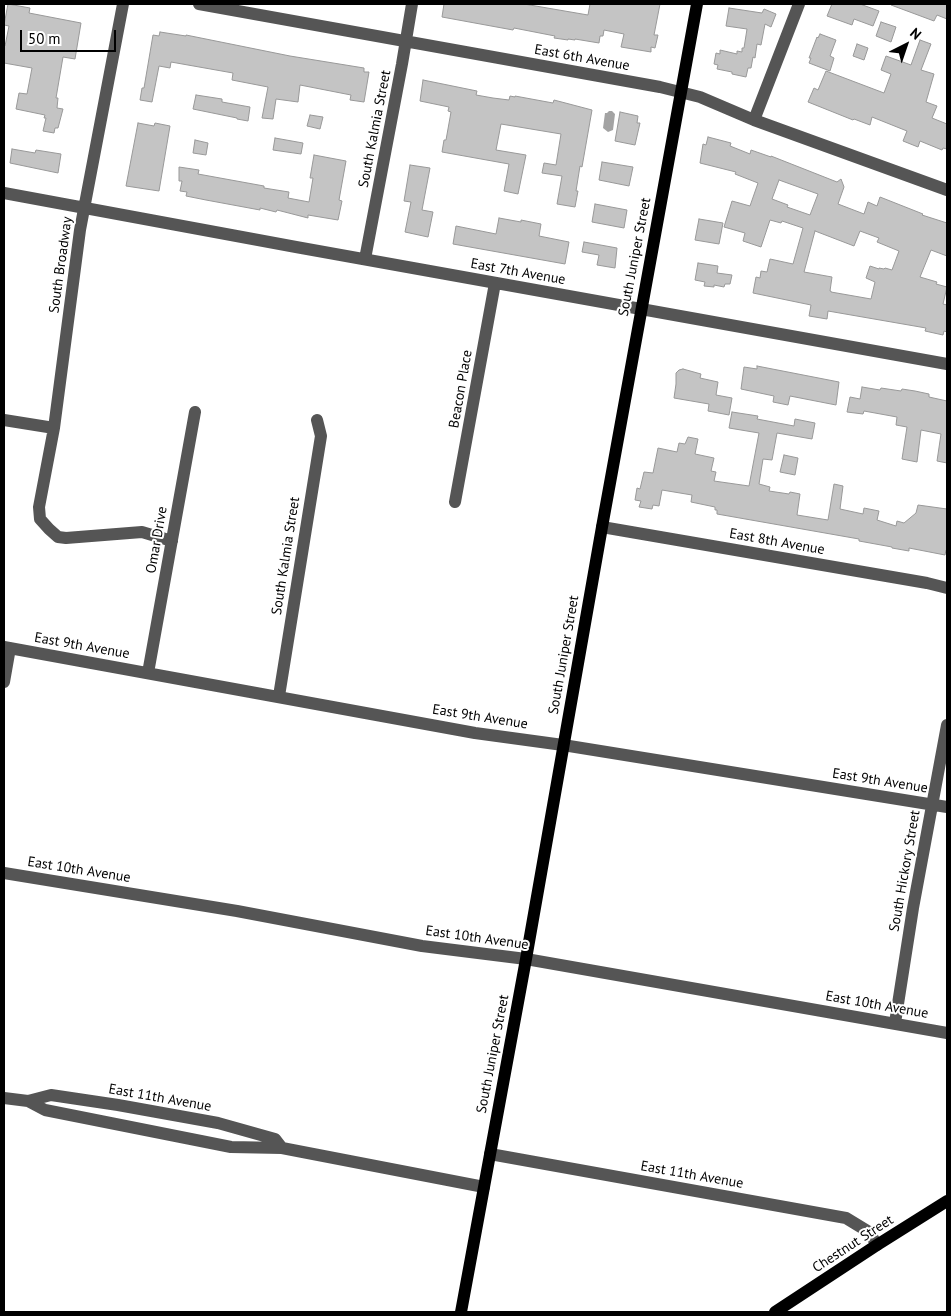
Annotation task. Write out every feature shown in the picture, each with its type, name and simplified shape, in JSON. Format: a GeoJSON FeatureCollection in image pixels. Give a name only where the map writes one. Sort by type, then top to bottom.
{"type":"FeatureCollection","features":[{"type":"Feature","properties":{"kind":"main road","name":"South Juniper Street"},"geometry":{"type":"LineString","coordinates":[[461,1312],[697,4]]}},
{"type":"Feature","properties":{"kind":"main road","name":"Chestnut Street"},"geometry":{"type":"LineString","coordinates":[[775,1312],[947,1201]]}},
{"type":"Feature","properties":{"kind":"street","name":"South Broadway"},"geometry":{"type":"LineString","coordinates":[[123,4],[80,230],[54,428],[39,507],[40,519],[58,537],[142,532],[172,540]]}},
{"type":"Feature","properties":{"kind":"street","name":"East 6th Avenue"},"geometry":{"type":"LineString","coordinates":[[199,4],[681,92],[700,97],[754,120],[947,190]]}},
{"type":"Feature","properties":{"kind":"street","name":"South Kalmia Street"},"geometry":{"type":"LineString","coordinates":[[365,259],[412,4]]}},
{"type":"Feature","properties":{"kind":"street"},"geometry":{"type":"LineString","coordinates":[[754,120],[799,4]]}},
{"type":"Feature","properties":{"kind":"street","name":"East 7th Avenue"},"geometry":{"type":"LineString","coordinates":[[4,193],[947,364]]}},
{"type":"Feature","properties":{"kind":"street","name":"Beacon Place"},"geometry":{"type":"LineString","coordinates":[[456,502],[495,283]]}},
{"type":"Feature","properties":{"kind":"street","name":"Omar Drive"},"geometry":{"type":"LineString","coordinates":[[148,672],[195,412]]}},
{"type":"Feature","properties":{"kind":"street"},"geometry":{"type":"LineString","coordinates":[[4,420],[54,428]]}},
{"type":"Feature","properties":{"kind":"street","name":"South Kalmia Street"},"geometry":{"type":"LineString","coordinates":[[279,696],[321,436],[317,420]]}},
{"type":"Feature","properties":{"kind":"street","name":"East 8th Avenue"},"geometry":{"type":"LineString","coordinates":[[602,527],[947,588]]}},
{"type":"Feature","properties":{"kind":"street"},"geometry":{"type":"LineString","coordinates":[[4,682],[7,648]]}},
{"type":"Feature","properties":{"kind":"street","name":"East 9th Avenue"},"geometry":{"type":"LineString","coordinates":[[7,648],[475,732],[947,807]]}},
{"type":"Feature","properties":{"kind":"street","name":"South Hickory Street"},"geometry":{"type":"LineString","coordinates":[[895,1023],[913,908],[947,725]]}},
{"type":"Feature","properties":{"kind":"street","name":"East 10th Avenue"},"geometry":{"type":"LineString","coordinates":[[4,873],[237,911],[422,946],[526,959],[947,1033]]}},
{"type":"Feature","properties":{"kind":"street","name":"East 11th Avenue"},"geometry":{"type":"LineString","coordinates":[[28,1101],[50,1094],[118,1104],[228,1126],[275,1139],[282,1148]]}},
{"type":"Feature","properties":{"kind":"street","name":"East 11th Avenue"},"geometry":{"type":"LineString","coordinates":[[4,1098],[28,1101],[45,1110],[230,1147],[282,1148],[484,1187]]}},
{"type":"Feature","properties":{"kind":"street","name":"East 11th Avenue"},"geometry":{"type":"LineString","coordinates":[[490,1154],[846,1218],[869,1232],[877,1245]]}},
{"type":"Feature","properties":{"kind":"shaded area"},"geometry":{"type":"Polygon","coordinates":[[[609,111],[615,114],[613,130],[608,132],[603,128],[605,113],[609,111]]]}},
{"type":"Feature","properties":{"kind":"building"},"geometry":{"type":"Polygon","coordinates":[[[8,4],[30,8],[29,13],[81,23],[75,59],[63,57],[56,98],[58,98],[57,108],[63,109],[58,128],[55,128],[54,133],[43,131],[45,115],[16,109],[19,93],[27,94],[32,68],[4,63],[4,46],[9,26],[4,25],[8,4]]]}},
{"type":"Feature","properties":{"kind":"building"},"geometry":{"type":"Polygon","coordinates":[[[444,4],[524,4],[588,15],[590,4],[660,4],[654,35],[658,35],[655,48],[651,47],[651,52],[621,47],[624,34],[604,30],[603,36],[600,36],[599,43],[554,38],[555,36],[514,28],[513,30],[442,17],[444,4]]]}},
{"type":"Feature","properties":{"kind":"building"},"geometry":{"type":"Polygon","coordinates":[[[832,4],[860,4],[879,11],[873,26],[854,19],[852,25],[827,16],[832,4]]]}},
{"type":"Feature","properties":{"kind":"building"},"geometry":{"type":"Polygon","coordinates":[[[891,4],[947,4],[947,19],[937,15],[934,21],[891,4]]]}},
{"type":"Feature","properties":{"kind":"building"},"geometry":{"type":"Polygon","coordinates":[[[729,8],[762,13],[764,9],[776,14],[771,27],[765,24],[761,45],[757,44],[755,58],[753,57],[751,68],[748,68],[746,77],[717,69],[718,65],[714,64],[716,53],[720,54],[720,50],[737,54],[737,51],[742,52],[742,48],[744,48],[747,29],[726,26],[729,8]]]}},
{"type":"Feature","properties":{"kind":"building"},"geometry":{"type":"Polygon","coordinates":[[[881,22],[896,27],[891,42],[876,36],[881,22]]]}},
{"type":"Feature","properties":{"kind":"building"},"geometry":{"type":"Polygon","coordinates":[[[160,32],[186,35],[290,56],[364,68],[364,72],[369,72],[364,102],[350,100],[351,95],[300,85],[298,102],[276,99],[273,119],[262,118],[268,87],[232,80],[233,73],[171,62],[170,68],[159,66],[152,102],[140,100],[142,88],[144,88],[153,35],[159,36],[160,32]]]}},
{"type":"Feature","properties":{"kind":"building"},"geometry":{"type":"Polygon","coordinates":[[[820,34],[836,40],[830,56],[834,58],[830,71],[809,63],[811,58],[809,58],[820,34]]]}},
{"type":"Feature","properties":{"kind":"building"},"geometry":{"type":"Polygon","coordinates":[[[920,40],[931,44],[921,70],[934,74],[926,102],[937,106],[932,118],[947,124],[947,149],[943,148],[942,150],[920,141],[918,147],[903,141],[907,131],[872,117],[870,125],[808,102],[814,88],[818,90],[826,71],[884,93],[891,74],[881,70],[886,56],[911,65],[920,40]]]}},
{"type":"Feature","properties":{"kind":"building"},"geometry":{"type":"Polygon","coordinates":[[[857,44],[868,48],[864,60],[853,56],[857,44]]]}},
{"type":"Feature","properties":{"kind":"building"},"geometry":{"type":"Polygon","coordinates":[[[423,80],[477,91],[476,95],[509,100],[510,96],[515,96],[553,103],[554,100],[592,110],[582,167],[580,166],[575,207],[557,204],[562,176],[542,173],[544,163],[556,165],[561,134],[501,124],[496,150],[526,155],[518,194],[504,191],[509,164],[442,152],[451,112],[448,111],[449,107],[420,101],[423,80]]]}},
{"type":"Feature","properties":{"kind":"building"},"geometry":{"type":"Polygon","coordinates":[[[196,95],[222,99],[222,102],[250,107],[248,121],[193,109],[196,95]]]}},
{"type":"Feature","properties":{"kind":"building"},"geometry":{"type":"Polygon","coordinates":[[[620,112],[638,116],[637,123],[640,123],[635,145],[615,141],[620,112]]]}},
{"type":"Feature","properties":{"kind":"building"},"geometry":{"type":"Polygon","coordinates":[[[310,115],[323,117],[320,129],[307,126],[310,115]]]}},
{"type":"Feature","properties":{"kind":"building"},"geometry":{"type":"Polygon","coordinates":[[[138,123],[154,126],[155,123],[170,126],[159,191],[126,186],[138,123]]]}},
{"type":"Feature","properties":{"kind":"building"},"geometry":{"type":"Polygon","coordinates":[[[708,137],[731,143],[730,146],[750,154],[751,150],[771,156],[837,182],[841,179],[844,187],[838,204],[864,214],[868,202],[877,206],[880,197],[922,215],[947,223],[947,256],[931,250],[920,277],[947,287],[943,304],[947,305],[947,332],[944,331],[943,335],[925,331],[926,328],[828,311],[827,319],[809,316],[811,305],[753,293],[756,277],[760,278],[761,271],[767,272],[770,259],[793,264],[803,228],[782,221],[781,223],[770,220],[761,247],[743,241],[745,233],[724,227],[732,201],[750,206],[758,183],[735,174],[736,172],[700,163],[703,144],[706,145],[708,137]],[[779,180],[772,199],[788,205],[787,207],[810,215],[818,194],[779,180]],[[815,231],[804,272],[832,277],[831,292],[871,299],[875,282],[866,278],[870,266],[892,270],[899,251],[877,242],[879,238],[860,231],[854,246],[815,231]]]}},
{"type":"Feature","properties":{"kind":"building"},"geometry":{"type":"Polygon","coordinates":[[[275,138],[303,143],[301,154],[273,150],[275,138]]]}},
{"type":"Feature","properties":{"kind":"building"},"geometry":{"type":"Polygon","coordinates":[[[195,140],[208,143],[206,155],[193,153],[195,140]]]}},
{"type":"Feature","properties":{"kind":"building"},"geometry":{"type":"Polygon","coordinates":[[[12,149],[35,153],[36,150],[61,154],[58,173],[10,163],[12,149]]]}},
{"type":"Feature","properties":{"kind":"building"},"geometry":{"type":"Polygon","coordinates":[[[314,155],[346,161],[339,200],[342,201],[338,220],[308,215],[308,218],[277,210],[276,212],[260,208],[260,210],[186,196],[187,192],[180,191],[182,181],[179,181],[179,167],[199,170],[198,174],[289,192],[288,198],[309,202],[313,178],[310,178],[314,155]]]}},
{"type":"Feature","properties":{"kind":"building"},"geometry":{"type":"Polygon","coordinates":[[[602,162],[633,167],[629,186],[599,180],[602,162]]]}},
{"type":"Feature","properties":{"kind":"building"},"geometry":{"type":"Polygon","coordinates":[[[410,165],[430,168],[422,210],[433,212],[428,237],[405,232],[411,202],[404,201],[410,165]]]}},
{"type":"Feature","properties":{"kind":"building"},"geometry":{"type":"Polygon","coordinates":[[[595,204],[627,210],[624,228],[592,222],[595,204]]]}},
{"type":"Feature","properties":{"kind":"building"},"geometry":{"type":"Polygon","coordinates":[[[499,218],[541,224],[539,236],[569,242],[565,264],[453,244],[456,226],[496,234],[499,218]]]}},
{"type":"Feature","properties":{"kind":"building"},"geometry":{"type":"Polygon","coordinates":[[[699,219],[723,223],[719,244],[695,240],[699,219]]]}},
{"type":"Feature","properties":{"kind":"building"},"geometry":{"type":"Polygon","coordinates":[[[584,242],[617,248],[615,268],[597,265],[599,255],[582,252],[584,242]]]}},
{"type":"Feature","properties":{"kind":"building"},"geometry":{"type":"Polygon","coordinates":[[[698,263],[718,266],[717,273],[732,275],[730,284],[725,284],[724,287],[704,286],[705,282],[695,280],[698,263]]]}},
{"type":"Feature","properties":{"kind":"building"},"geometry":{"type":"Polygon","coordinates":[[[757,366],[839,382],[836,405],[790,396],[788,405],[773,402],[774,396],[741,389],[744,367],[757,369],[757,366]]]}},
{"type":"Feature","properties":{"kind":"building"},"geometry":{"type":"Polygon","coordinates":[[[683,369],[701,374],[700,378],[718,382],[716,395],[732,398],[729,415],[708,411],[709,404],[674,398],[676,373],[683,369]]]}},
{"type":"Feature","properties":{"kind":"building"},"geometry":{"type":"Polygon","coordinates":[[[862,387],[880,390],[881,388],[915,391],[929,394],[929,397],[947,401],[947,463],[937,461],[941,434],[921,430],[917,462],[902,459],[907,427],[896,425],[897,417],[864,411],[863,414],[847,412],[850,397],[860,399],[862,387]]]}},
{"type":"Feature","properties":{"kind":"building"},"geometry":{"type":"Polygon","coordinates":[[[732,412],[758,416],[757,419],[794,426],[795,419],[815,423],[812,439],[777,433],[772,460],[763,459],[759,484],[770,487],[769,491],[800,494],[797,515],[828,520],[834,484],[843,486],[840,509],[863,514],[864,508],[879,511],[877,520],[896,526],[897,521],[904,523],[916,513],[918,505],[947,509],[947,551],[945,555],[909,548],[909,551],[892,548],[859,541],[859,539],[717,514],[715,507],[691,502],[692,495],[662,490],[659,506],[653,505],[652,509],[639,507],[641,501],[635,500],[637,488],[640,489],[644,472],[653,473],[658,448],[677,452],[679,443],[685,444],[688,437],[698,439],[695,454],[714,458],[711,471],[716,472],[714,481],[749,486],[759,433],[729,428],[732,412]]]}},
{"type":"Feature","properties":{"kind":"building"},"geometry":{"type":"Polygon","coordinates":[[[784,455],[798,458],[795,475],[780,472],[784,455]]]}}]}
